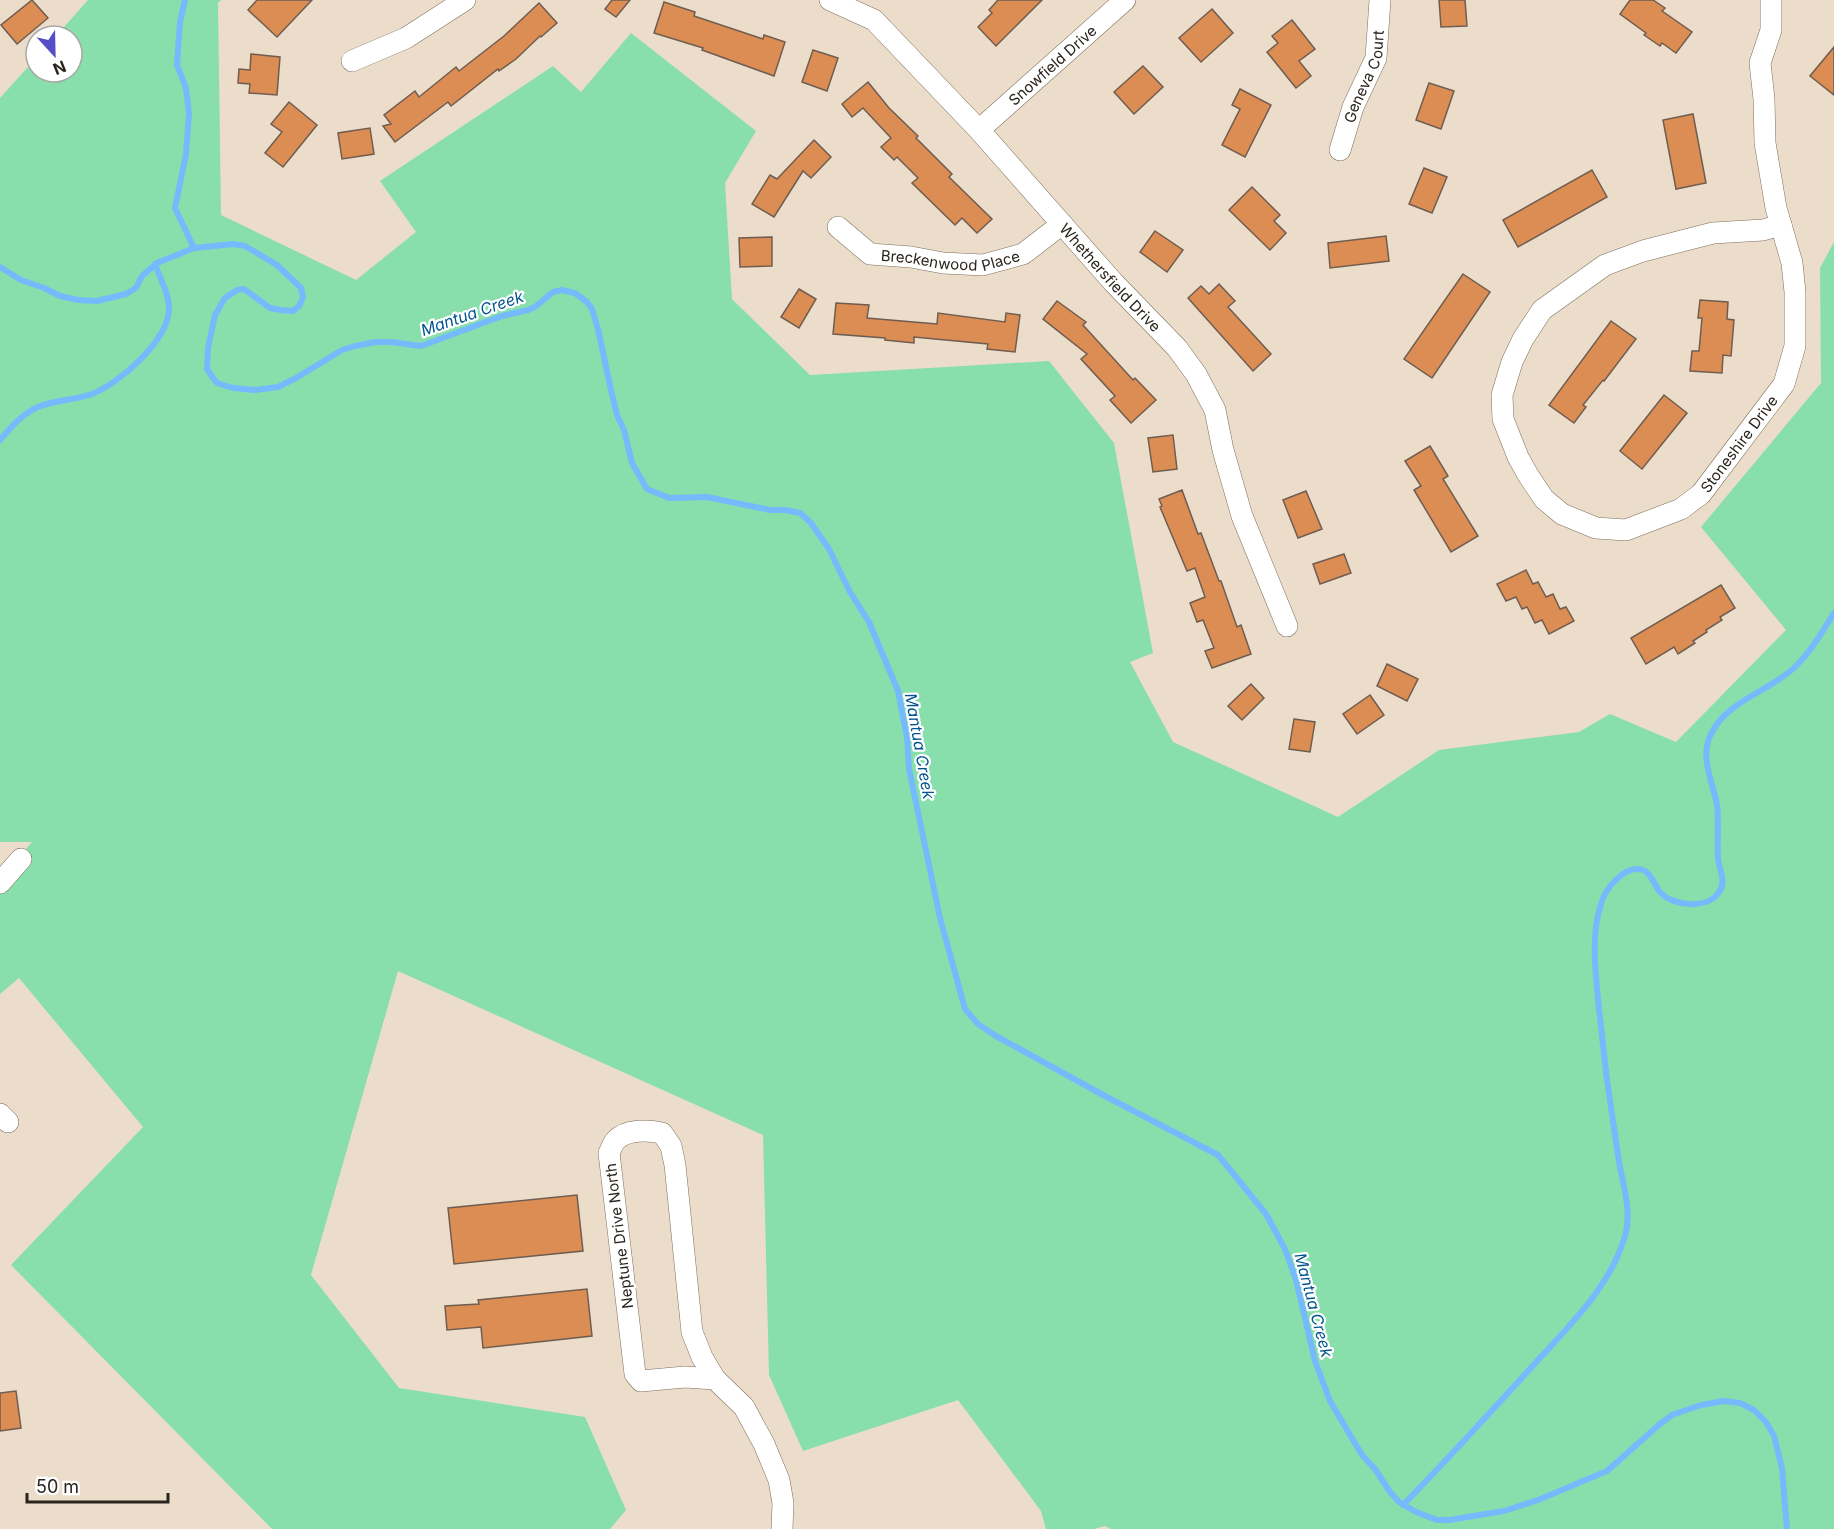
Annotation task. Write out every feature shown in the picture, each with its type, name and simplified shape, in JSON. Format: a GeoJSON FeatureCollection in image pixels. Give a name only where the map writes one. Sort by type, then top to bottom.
{"type":"FeatureCollection","features":[{"type":"Feature","properties":{"kind":"street"},"geometry":{"type":"LineString","coordinates":[[352,61],[406,38],[465,0]]}},
{"type":"Feature","properties":{"kind":"street","name":"Whethersfield Drive"},"geometry":{"type":"LineString","coordinates":[[830,0],[874,20],[979,130],[1113,282],[1178,348],[1196,374],[1215,410],[1223,450],[1242,516],[1287,626]]}},
{"type":"Feature","properties":{"kind":"street","name":"Snowfield Drive"},"geometry":{"type":"LineString","coordinates":[[979,130],[1125,0]]}},
{"type":"Feature","properties":{"kind":"street","name":"Geneva Court"},"geometry":{"type":"LineString","coordinates":[[1340,150],[1353,107],[1376,58],[1380,0]]}},
{"type":"Feature","properties":{"kind":"street","name":"Stoneshire Drive"},"geometry":{"type":"LineString","coordinates":[[1770,0],[1771,30],[1760,63],[1765,143],[1776,208],[1781,225],[1792,264],[1795,292],[1795,346],[1784,384],[1701,494],[1681,509],[1626,530],[1596,528],[1562,514],[1544,498],[1528,475],[1503,419],[1502,395],[1512,362],[1523,339],[1542,310],[1605,265],[1643,250],[1713,233],[1763,230],[1781,225]]}},
{"type":"Feature","properties":{"kind":"street","name":"Breckenwood Place"},"geometry":{"type":"LineString","coordinates":[[838,227],[870,254],[911,257],[943,263],[983,265],[1023,254],[1062,224]]}},
{"type":"Feature","properties":{"kind":"street"},"geometry":{"type":"LineString","coordinates":[[0,883],[21,859]]}},
{"type":"Feature","properties":{"kind":"street","name":"Neptune Drive North"},"geometry":{"type":"LineString","coordinates":[[715,1379],[685,1377],[641,1381],[635,1374],[609,1153],[617,1139],[628,1133],[649,1130],[662,1133],[670,1146],[675,1165],[692,1332],[702,1357],[715,1379],[744,1407],[764,1444],[779,1480],[783,1503],[782,1529]]}},
{"type":"Feature","properties":{"kind":"green space"},"geometry":{"type":"Polygon","coordinates":[[[88,0],[221,0],[218,3],[221,215],[356,280],[416,232],[380,181],[553,66],[581,92],[631,33],[756,131],[725,183],[732,299],[810,375],[1049,361],[1114,443],[1153,653],[1130,662],[1173,742],[1338,817],[1439,750],[1579,732],[1610,714],[1676,742],[1786,630],[1701,527],[1821,383],[1820,268],[1834,242],[1834,1529],[1111,1529],[1105,1526],[1094,1529],[1046,1529],[1041,1511],[958,1400],[803,1451],[769,1375],[763,1135],[398,971],[311,1275],[399,1388],[585,1417],[626,1510],[610,1529],[272,1529],[11,1265],[143,1127],[19,978],[0,994],[0,879],[32,842],[0,842],[0,98],[24,71],[24,84],[84,84],[84,24],[67,24],[88,0]]]}},
{"type":"Feature","properties":{"kind":"building"},"geometry":{"type":"Polygon","coordinates":[[[32,0],[48,18],[41,24],[24,24],[24,38],[17,44],[1,25],[32,0]]]}},
{"type":"Feature","properties":{"kind":"building"},"geometry":{"type":"Polygon","coordinates":[[[257,0],[312,0],[277,37],[248,10],[257,0]]]}},
{"type":"Feature","properties":{"kind":"building"},"geometry":{"type":"Polygon","coordinates":[[[612,0],[630,0],[616,17],[605,9],[612,0]]]}},
{"type":"Feature","properties":{"kind":"building"},"geometry":{"type":"Polygon","coordinates":[[[998,0],[1042,0],[996,46],[978,27],[992,13],[989,10],[998,0]]]}},
{"type":"Feature","properties":{"kind":"building"},"geometry":{"type":"Polygon","coordinates":[[[1439,0],[1465,0],[1467,26],[1441,27],[1439,0]]]}},
{"type":"Feature","properties":{"kind":"building"},"geometry":{"type":"Polygon","coordinates":[[[1630,0],[1653,0],[1665,8],[1662,11],[1692,32],[1676,53],[1662,43],[1660,46],[1644,35],[1646,33],[1620,14],[1630,0]]]}},
{"type":"Feature","properties":{"kind":"building"},"geometry":{"type":"Polygon","coordinates":[[[664,2],[695,12],[694,16],[763,39],[764,35],[785,42],[774,76],[702,50],[703,48],[654,33],[664,2]]]}},
{"type":"Feature","properties":{"kind":"building"},"geometry":{"type":"Polygon","coordinates":[[[539,3],[557,23],[516,59],[499,71],[498,69],[451,106],[448,102],[395,142],[383,126],[391,124],[384,115],[415,91],[419,97],[456,67],[459,71],[504,36],[539,3]]]}},
{"type":"Feature","properties":{"kind":"building"},"geometry":{"type":"Polygon","coordinates":[[[1212,9],[1233,33],[1201,62],[1179,38],[1212,9]]]}},
{"type":"Feature","properties":{"kind":"building"},"geometry":{"type":"Polygon","coordinates":[[[1292,20],[1315,49],[1299,61],[1311,76],[1296,88],[1267,52],[1278,43],[1272,36],[1292,20]]]}},
{"type":"Feature","properties":{"kind":"building"},"geometry":{"type":"Polygon","coordinates":[[[1834,47],[1834,95],[1810,76],[1834,47]]]}},
{"type":"Feature","properties":{"kind":"building"},"geometry":{"type":"Polygon","coordinates":[[[813,50],[838,58],[827,91],[802,82],[813,50]]]}},
{"type":"Feature","properties":{"kind":"building"},"geometry":{"type":"Polygon","coordinates":[[[251,54],[280,57],[277,95],[249,93],[250,84],[238,83],[239,69],[250,70],[251,54]]]}},
{"type":"Feature","properties":{"kind":"building"},"geometry":{"type":"Polygon","coordinates":[[[1143,66],[1163,87],[1134,114],[1114,92],[1143,66]]]}},
{"type":"Feature","properties":{"kind":"building"},"geometry":{"type":"Polygon","coordinates":[[[868,82],[889,108],[918,136],[916,138],[952,174],[949,177],[992,219],[977,233],[962,218],[955,225],[912,183],[918,178],[897,157],[894,160],[881,147],[891,138],[863,108],[852,117],[842,104],[868,82]]]}},
{"type":"Feature","properties":{"kind":"building"},"geometry":{"type":"Polygon","coordinates":[[[1429,83],[1454,91],[1441,129],[1416,120],[1429,83]]]}},
{"type":"Feature","properties":{"kind":"building"},"geometry":{"type":"Polygon","coordinates":[[[1240,89],[1271,105],[1245,157],[1222,145],[1240,109],[1232,105],[1240,89]]]}},
{"type":"Feature","properties":{"kind":"building"},"geometry":{"type":"Polygon","coordinates":[[[289,102],[317,125],[283,167],[265,153],[282,132],[271,124],[289,102]]]}},
{"type":"Feature","properties":{"kind":"building"},"geometry":{"type":"Polygon","coordinates":[[[1693,114],[1706,183],[1676,189],[1663,120],[1693,114]]]}},
{"type":"Feature","properties":{"kind":"building"},"geometry":{"type":"Polygon","coordinates":[[[370,128],[374,154],[342,159],[338,133],[370,128]]]}},
{"type":"Feature","properties":{"kind":"building"},"geometry":{"type":"Polygon","coordinates":[[[814,140],[831,157],[811,178],[803,171],[774,217],[752,204],[770,175],[777,179],[814,140]]]}},
{"type":"Feature","properties":{"kind":"building"},"geometry":{"type":"Polygon","coordinates":[[[1424,168],[1447,177],[1432,213],[1409,204],[1424,168]]]}},
{"type":"Feature","properties":{"kind":"building"},"geometry":{"type":"Polygon","coordinates":[[[1592,170],[1607,197],[1518,247],[1503,220],[1592,170]]]}},
{"type":"Feature","properties":{"kind":"building"},"geometry":{"type":"Polygon","coordinates":[[[1252,187],[1280,215],[1274,221],[1286,233],[1270,250],[1229,210],[1252,187]]]}},
{"type":"Feature","properties":{"kind":"building"},"geometry":{"type":"Polygon","coordinates":[[[1155,231],[1183,250],[1167,272],[1140,252],[1155,231]]]}},
{"type":"Feature","properties":{"kind":"building"},"geometry":{"type":"Polygon","coordinates":[[[1386,236],[1389,261],[1330,268],[1328,243],[1386,236]]]}},
{"type":"Feature","properties":{"kind":"building"},"geometry":{"type":"Polygon","coordinates":[[[772,237],[772,266],[740,267],[739,238],[772,237]]]}},
{"type":"Feature","properties":{"kind":"building"},"geometry":{"type":"Polygon","coordinates":[[[1463,274],[1490,292],[1432,378],[1404,359],[1463,274]]]}},
{"type":"Feature","properties":{"kind":"building"},"geometry":{"type":"Polygon","coordinates":[[[1219,284],[1235,301],[1228,307],[1271,354],[1253,371],[1188,298],[1201,286],[1209,294],[1219,284]]]}},
{"type":"Feature","properties":{"kind":"building"},"geometry":{"type":"Polygon","coordinates":[[[799,289],[816,299],[799,328],[781,317],[799,289]]]}},
{"type":"Feature","properties":{"kind":"building"},"geometry":{"type":"Polygon","coordinates":[[[1700,300],[1728,302],[1727,319],[1734,320],[1731,356],[1723,355],[1722,373],[1690,371],[1692,351],[1699,351],[1702,318],[1698,318],[1700,300]]]}},
{"type":"Feature","properties":{"kind":"building"},"geometry":{"type":"Polygon","coordinates":[[[1057,301],[1086,322],[1083,325],[1133,380],[1135,378],[1156,400],[1131,423],[1110,400],[1115,396],[1081,359],[1087,354],[1043,319],[1057,301]]]}},
{"type":"Feature","properties":{"kind":"building"},"geometry":{"type":"Polygon","coordinates":[[[836,303],[869,305],[867,318],[937,324],[938,313],[1005,322],[1006,313],[1020,315],[1015,352],[987,349],[988,344],[914,337],[914,343],[833,334],[836,303]]]}},
{"type":"Feature","properties":{"kind":"building"},"geometry":{"type":"Polygon","coordinates":[[[1611,321],[1636,339],[1583,405],[1586,407],[1574,423],[1549,405],[1611,321]]]}},
{"type":"Feature","properties":{"kind":"building"},"geometry":{"type":"Polygon","coordinates":[[[1664,395],[1687,413],[1642,469],[1620,451],[1664,395]]]}},
{"type":"Feature","properties":{"kind":"building"},"geometry":{"type":"Polygon","coordinates":[[[1173,435],[1177,469],[1153,472],[1148,438],[1173,435]]]}},
{"type":"Feature","properties":{"kind":"building"},"geometry":{"type":"Polygon","coordinates":[[[1430,446],[1448,476],[1443,479],[1478,536],[1451,552],[1414,490],[1421,486],[1405,461],[1430,446]]]}},
{"type":"Feature","properties":{"kind":"building"},"geometry":{"type":"Polygon","coordinates":[[[1182,490],[1198,534],[1201,533],[1219,581],[1221,581],[1237,627],[1241,625],[1251,654],[1212,668],[1205,651],[1214,648],[1203,620],[1197,622],[1190,603],[1205,597],[1195,568],[1187,571],[1160,507],[1162,506],[1159,499],[1182,490]]]}},
{"type":"Feature","properties":{"kind":"building"},"geometry":{"type":"Polygon","coordinates":[[[1306,491],[1322,529],[1298,538],[1283,500],[1306,491]]]}},
{"type":"Feature","properties":{"kind":"building"},"geometry":{"type":"Polygon","coordinates":[[[1344,554],[1351,573],[1320,584],[1313,564],[1344,554]]]}},
{"type":"Feature","properties":{"kind":"building"},"geometry":{"type":"Polygon","coordinates":[[[1526,570],[1533,584],[1538,582],[1546,597],[1553,594],[1560,609],[1566,607],[1574,621],[1549,634],[1542,620],[1535,623],[1527,607],[1522,609],[1516,597],[1506,601],[1497,584],[1526,570]]]}},
{"type":"Feature","properties":{"kind":"building"},"geometry":{"type":"Polygon","coordinates":[[[1721,585],[1735,608],[1720,617],[1722,620],[1706,630],[1707,632],[1693,641],[1695,643],[1678,654],[1674,647],[1646,664],[1631,638],[1721,585]]]}},
{"type":"Feature","properties":{"kind":"building"},"geometry":{"type":"Polygon","coordinates":[[[1387,664],[1418,679],[1407,701],[1377,686],[1387,664]]]}},
{"type":"Feature","properties":{"kind":"building"},"geometry":{"type":"Polygon","coordinates":[[[1251,684],[1264,698],[1242,720],[1228,706],[1251,684]]]}},
{"type":"Feature","properties":{"kind":"building"},"geometry":{"type":"Polygon","coordinates":[[[1370,695],[1384,715],[1357,734],[1343,714],[1370,695]]]}},
{"type":"Feature","properties":{"kind":"building"},"geometry":{"type":"Polygon","coordinates":[[[1294,719],[1315,722],[1310,752],[1289,749],[1294,719]]]}},
{"type":"Feature","properties":{"kind":"building"},"geometry":{"type":"Polygon","coordinates":[[[577,1195],[583,1251],[454,1264],[448,1208],[577,1195]]]}},
{"type":"Feature","properties":{"kind":"building"},"geometry":{"type":"Polygon","coordinates":[[[587,1289],[592,1336],[483,1348],[481,1327],[447,1330],[445,1306],[479,1304],[478,1300],[587,1289]]]}},
{"type":"Feature","properties":{"kind":"building"},"geometry":{"type":"Polygon","coordinates":[[[16,1391],[21,1428],[0,1431],[0,1393],[16,1391]]]}},
{"type":"Feature","properties":{"kind":"waterway"},"geometry":{"type":"LineString","coordinates":[[185,0],[180,22],[177,65],[186,88],[189,114],[186,154],[175,208],[194,248]]}},
{"type":"Feature","properties":{"kind":"waterway","name":"Mantua Creek"},"geometry":{"type":"LineString","coordinates":[[0,267],[21,280],[60,296],[97,301],[126,294],[136,288],[142,276],[157,263],[194,248],[233,244],[245,246],[277,265],[301,288],[303,297],[299,306],[293,311],[281,310],[270,308],[244,289],[237,290],[225,298],[215,315],[208,348],[207,369],[217,383],[233,388],[255,390],[278,387],[342,350],[355,346],[376,342],[421,346],[502,316],[528,310],[553,292],[562,290],[575,293],[592,309],[617,415],[624,430],[632,463],[647,489],[669,498],[707,497],[770,510],[800,513],[811,523],[829,549],[850,592],[869,622],[898,691],[907,737],[909,769],[940,918],[965,1009],[978,1024],[996,1036],[1218,1155],[1266,1214],[1285,1249],[1296,1280],[1315,1361],[1330,1401],[1362,1455],[1399,1502],[1437,1520],[1504,1511],[1538,1500],[1607,1471],[1672,1415],[1701,1405],[1724,1401],[1740,1403],[1754,1410],[1766,1422],[1774,1436],[1782,1468],[1787,1529]]}},
{"type":"Feature","properties":{"kind":"waterway"},"geometry":{"type":"LineString","coordinates":[[0,440],[32,410],[51,403],[92,394],[116,380],[141,359],[161,333],[169,308],[166,292],[155,264]]}},
{"type":"Feature","properties":{"kind":"waterway"},"geometry":{"type":"LineString","coordinates":[[1403,1505],[1586,1307],[1620,1252],[1628,1214],[1607,1080],[1596,983],[1596,930],[1603,898],[1617,879],[1636,869],[1649,874],[1661,893],[1674,901],[1699,904],[1714,898],[1719,892],[1722,880],[1718,858],[1717,805],[1706,753],[1710,736],[1717,724],[1737,705],[1774,683],[1796,666],[1812,647],[1834,613]]}}]}
